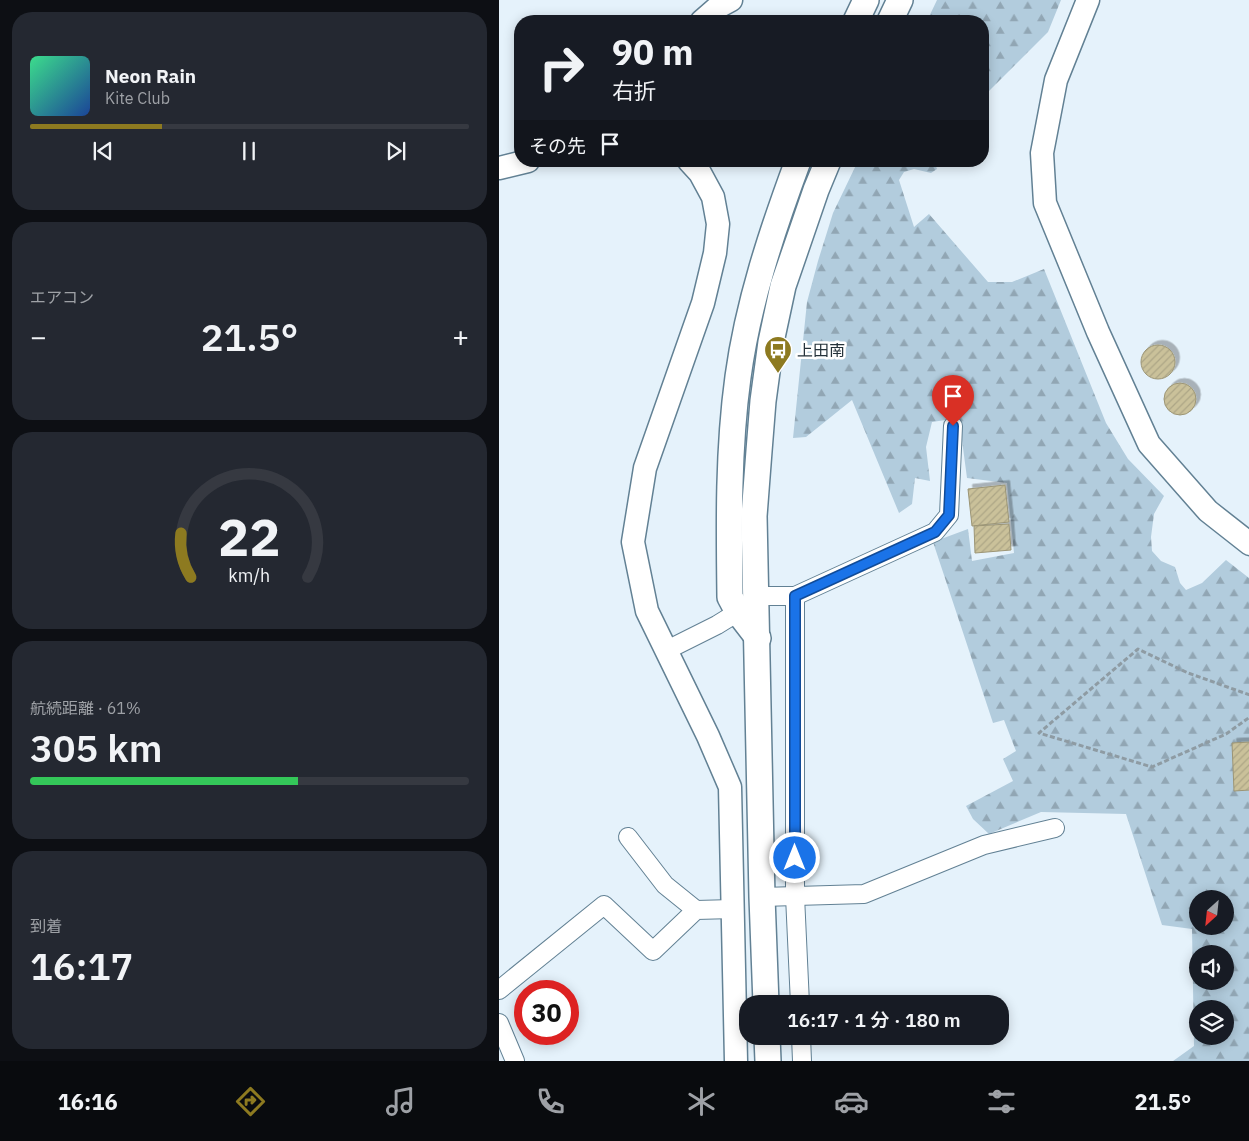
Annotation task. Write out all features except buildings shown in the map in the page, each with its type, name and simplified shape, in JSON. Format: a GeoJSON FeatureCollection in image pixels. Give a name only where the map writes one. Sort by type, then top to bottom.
{"type":"FeatureCollection","features":[{"type":"Feature","properties":{"kind":"main road"},"geometry":{"type":"LineString","coordinates":[[859,15],[866,0]]}},
{"type":"Feature","properties":{"kind":"main road"},"geometry":{"type":"LineString","coordinates":[[893,15],[900,0]]}},
{"type":"Feature","properties":{"kind":"main road"},"geometry":{"type":"LineString","coordinates":[[748,604],[730,597],[729,493],[738,376],[747,328],[770,238],[796,167]]}},
{"type":"Feature","properties":{"kind":"main road"},"geometry":{"type":"LineString","coordinates":[[766,995],[762,897],[758,638],[748,604],[754,516],[763,401],[771,342],[783,286],[816,190],[826,167]]}},
{"type":"Feature","properties":{"kind":"main road"},"geometry":{"type":"LineString","coordinates":[[767,1045],[768,1061]]}},
{"type":"Feature","properties":{"kind":"street"},"geometry":{"type":"LineString","coordinates":[[1088,0],[1056,80],[1042,153],[1045,203],[1097,332],[1149,444],[1208,511],[1249,544]]}},
{"type":"Feature","properties":{"kind":"street"},"geometry":{"type":"LineString","coordinates":[[707,15],[718,2]]}},
{"type":"Feature","properties":{"kind":"street"},"geometry":{"type":"LineString","coordinates":[[499,168],[514,164]]}},
{"type":"Feature","properties":{"kind":"street"},"geometry":{"type":"LineString","coordinates":[[694,167],[700,173],[713,197],[718,224],[715,253],[703,303],[645,468],[633,542],[647,611],[730,787],[736,1061]]}},
{"type":"Feature","properties":{"kind":"street"},"geometry":{"type":"LineString","coordinates":[[667,650],[717,625],[748,604],[795,596],[935,532],[949,515],[953,426]]}},
{"type":"Feature","properties":{"kind":"street"},"geometry":{"type":"LineString","coordinates":[[795,596],[795,896],[799,995]]}},
{"type":"Feature","properties":{"kind":"street"},"geometry":{"type":"LineString","coordinates":[[762,897],[864,894],[985,845],[1055,828]]}},
{"type":"Feature","properties":{"kind":"street"},"geometry":{"type":"LineString","coordinates":[[628,837],[665,885],[697,910],[733,909]]}},
{"type":"Feature","properties":{"kind":"street"},"geometry":{"type":"LineString","coordinates":[[499,990],[604,905],[653,951],[697,910]]}},
{"type":"Feature","properties":{"kind":"street"},"geometry":{"type":"LineString","coordinates":[[499,1024],[515,1061]]}},
{"type":"Feature","properties":{"kind":"street"},"geometry":{"type":"LineString","coordinates":[[801,1045],[802,1061]]}},
{"type":"Feature","properties":{"kind":"path"},"geometry":{"type":"LineString","coordinates":[[1249,695],[1188,673],[1138,649],[1039,733],[1152,767],[1226,734],[1249,717]]}},
{"type":"Feature","properties":{"kind":"green space"},"geometry":{"type":"Polygon","coordinates":[[[937,0],[1061,0],[1048,32],[989,91],[989,15],[930,15],[937,0]]]}},
{"type":"Feature","properties":{"kind":"green space"},"geometry":{"type":"Polygon","coordinates":[[[855,167],[936,167],[937,169],[931,173],[914,169],[904,172],[899,180],[914,227],[929,214],[988,282],[1012,282],[1044,269],[1106,423],[1128,459],[1164,496],[1154,514],[1151,537],[1152,551],[1161,561],[1175,567],[1180,583],[1186,590],[1202,583],[1226,560],[1249,578],[1249,1061],[1173,1061],[1194,1045],[1234,1045],[1234,1000],[1193,1000],[1193,990],[1234,990],[1234,945],[1192,945],[1192,935],[1234,935],[1234,890],[1189,890],[1189,929],[1162,925],[1126,814],[1041,812],[989,834],[973,819],[966,806],[1013,781],[1003,759],[1016,751],[1004,720],[993,723],[933,542],[968,529],[972,561],[1014,553],[1007,483],[967,478],[959,418],[932,422],[926,447],[930,481],[915,478],[912,504],[899,513],[852,400],[806,437],[793,438],[807,302],[833,213],[855,167]]]}},
{"type":"Feature","properties":{"kind":"place","name":"上田南"},"geometry":{"type":"Point","coordinates":[778,374]}},
{"type":"Feature","properties":{"kind":"route"},"geometry":{"type":"LineString","coordinates":[[795,858],[795,596],[935,532],[949,515],[953,426]]}}]}
